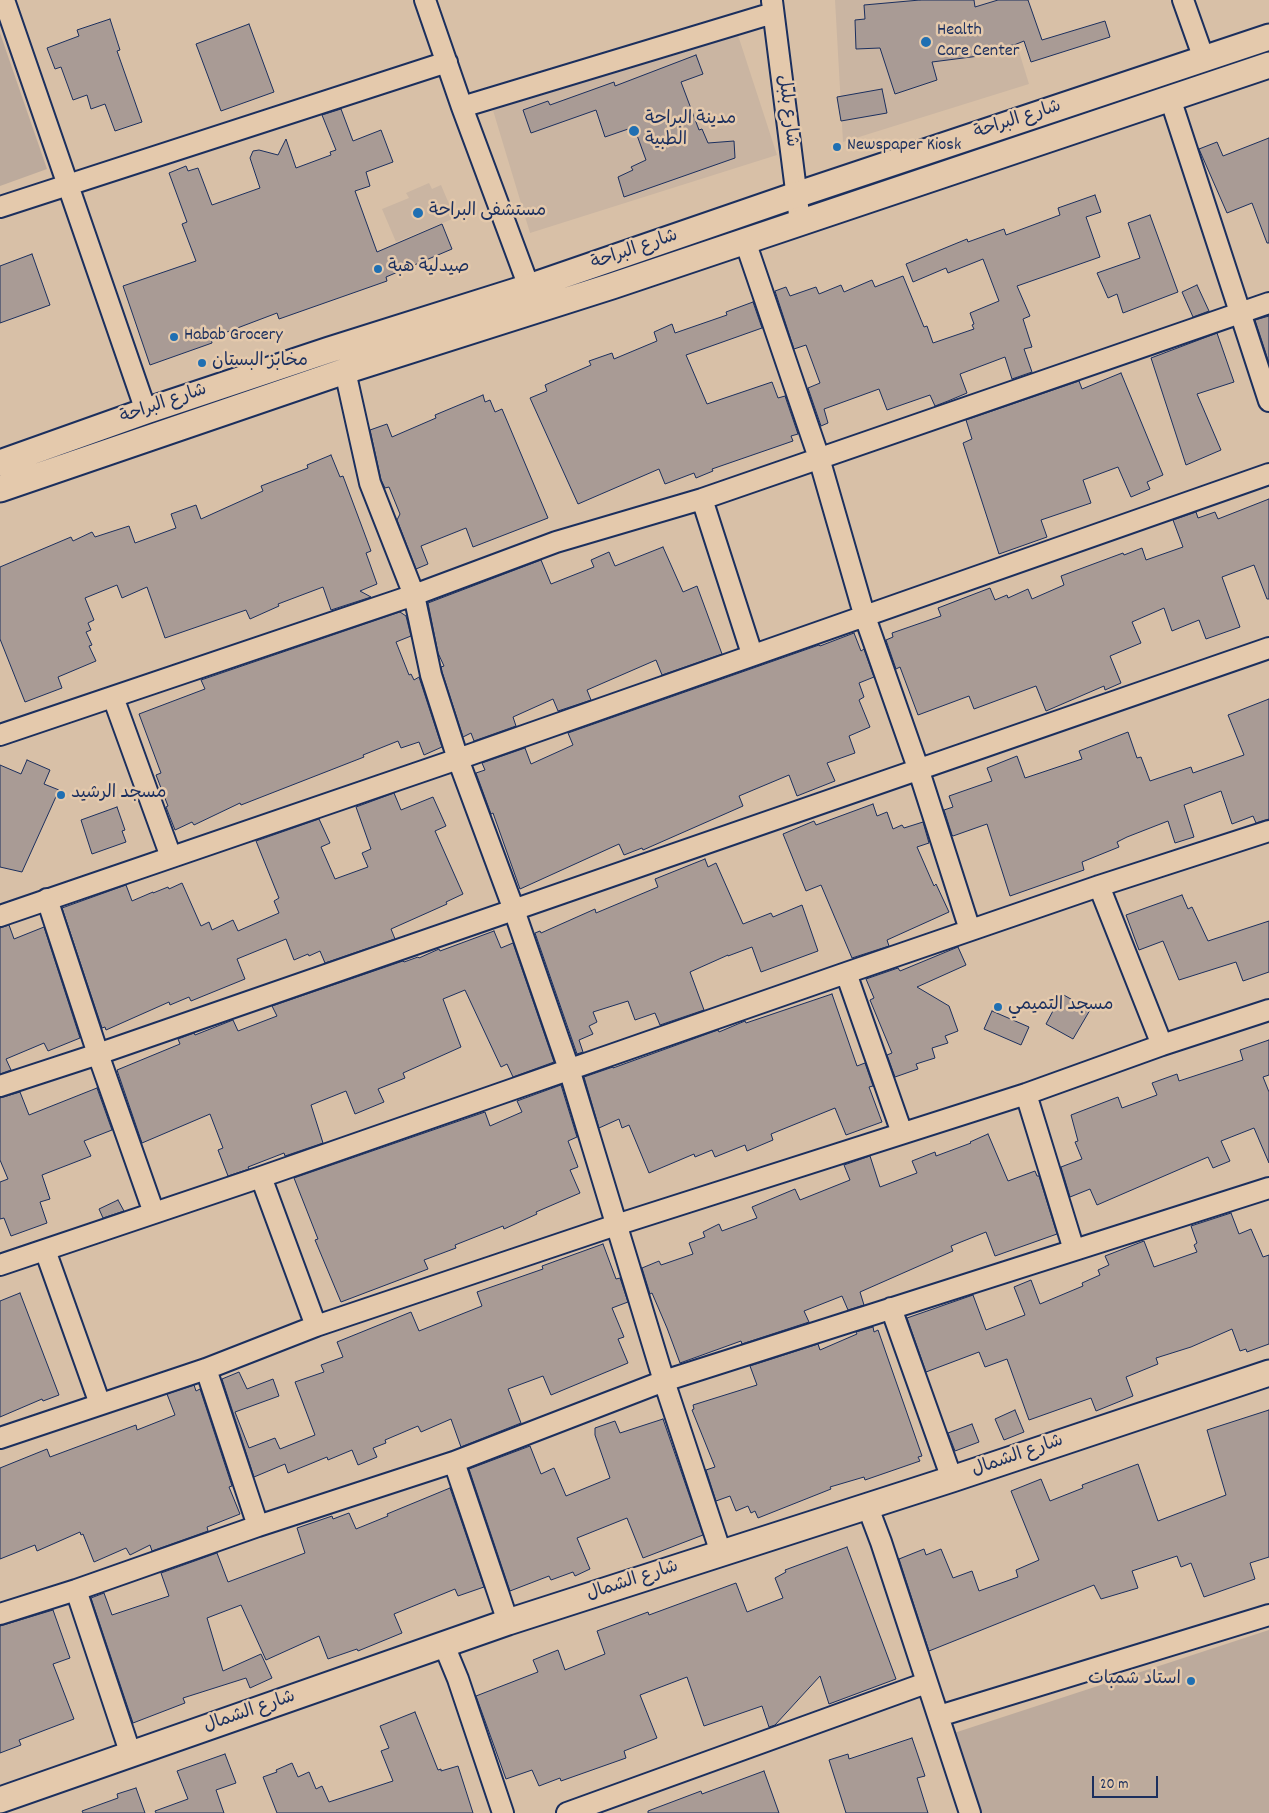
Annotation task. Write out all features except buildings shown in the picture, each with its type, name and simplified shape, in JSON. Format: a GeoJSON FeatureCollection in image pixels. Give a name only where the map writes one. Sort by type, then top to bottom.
{"type":"FeatureCollection","features":[{"type":"Feature","properties":{"kind":"street"},"geometry":{"type":"LineString","coordinates":[[4,0],[146,411]]}},
{"type":"Feature","properties":{"kind":"street"},"geometry":{"type":"LineString","coordinates":[[425,0],[462,107],[529,287]]}},
{"type":"Feature","properties":{"kind":"street"},"geometry":{"type":"LineString","coordinates":[[1183,0],[1204,59]]}},
{"type":"Feature","properties":{"kind":"street"},"geometry":{"type":"LineString","coordinates":[[462,107],[773,7]]}},
{"type":"Feature","properties":{"kind":"street","name":"شارع بلبل"},"geometry":{"type":"LineString","coordinates":[[773,7],[800,222]]}},
{"type":"Feature","properties":{"kind":"street","name":"شارع البراحة"},"geometry":{"type":"LineString","coordinates":[[0,463],[146,411],[329,350],[529,287],[796,195],[1269,37]]}},
{"type":"Feature","properties":{"kind":"street"},"geometry":{"type":"LineString","coordinates":[[0,207],[66,184],[447,62]]}},
{"type":"Feature","properties":{"kind":"street","name":"شارع البراحة"},"geometry":{"type":"LineString","coordinates":[[0,490],[345,372],[745,242],[1269,65]]}},
{"type":"Feature","properties":{"kind":"street"},"geometry":{"type":"LineString","coordinates":[[1170,98],[1269,401]]}},
{"type":"Feature","properties":{"kind":"street"},"geometry":{"type":"LineString","coordinates":[[745,242],[819,458],[864,614],[918,768],[970,930]]}},
{"type":"Feature","properties":{"kind":"street"},"geometry":{"type":"LineString","coordinates":[[0,735],[414,595],[556,542],[702,499],[1269,303]]}},
{"type":"Feature","properties":{"kind":"street"},"geometry":{"type":"LineString","coordinates":[[345,372],[370,483],[414,595],[431,675],[458,759],[514,910],[569,1069],[664,1381],[721,1553]]}},
{"type":"Feature","properties":{"kind":"street"},"geometry":{"type":"LineString","coordinates":[[0,916],[458,759],[864,614],[1269,474]]}},
{"type":"Feature","properties":{"kind":"street"},"geometry":{"type":"LineString","coordinates":[[702,499],[752,654]]}},
{"type":"Feature","properties":{"kind":"street"},"geometry":{"type":"LineString","coordinates":[[0,1086],[98,1054],[918,768],[1269,648]]}},
{"type":"Feature","properties":{"kind":"street"},"geometry":{"type":"LineString","coordinates":[[113,698],[171,857]]}},
{"type":"Feature","properties":{"kind":"street"},"geometry":{"type":"LineString","coordinates":[[0,1265],[261,1177],[970,930],[1269,831]]}},
{"type":"Feature","properties":{"kind":"street"},"geometry":{"type":"LineString","coordinates":[[1099,886],[1162,1045]]}},
{"type":"Feature","properties":{"kind":"street"},"geometry":{"type":"LineString","coordinates":[[47,900],[98,1054],[154,1213]]}},
{"type":"Feature","properties":{"kind":"street"},"geometry":{"type":"LineString","coordinates":[[846,973],[902,1133]]}},
{"type":"Feature","properties":{"kind":"street"},"geometry":{"type":"LineString","coordinates":[[0,1438],[206,1370],[316,1326],[616,1225],[1026,1094],[1162,1045],[1269,1010]]}},
{"type":"Feature","properties":{"kind":"street"},"geometry":{"type":"LineString","coordinates":[[1026,1094],[1074,1250]]}},
{"type":"Feature","properties":{"kind":"street"},"geometry":{"type":"LineString","coordinates":[[261,1177],[316,1326]]}},
{"type":"Feature","properties":{"kind":"street"},"geometry":{"type":"LineString","coordinates":[[0,1614],[76,1590],[258,1526],[454,1462],[664,1381],[1269,1188]]}},
{"type":"Feature","properties":{"kind":"street"},"geometry":{"type":"LineString","coordinates":[[45,1250],[100,1404]]}},
{"type":"Feature","properties":{"kind":"street"},"geometry":{"type":"LineString","coordinates":[[891,1308],[952,1479]]}},
{"type":"Feature","properties":{"kind":"street"},"geometry":{"type":"LineString","coordinates":[[206,1370],[258,1526]]}},
{"type":"Feature","properties":{"kind":"street","name":"شارع الشمال"},"geometry":{"type":"LineString","coordinates":[[0,1800],[508,1622],[952,1479],[1269,1374]]}},
{"type":"Feature","properties":{"kind":"street"},"geometry":{"type":"LineString","coordinates":[[454,1462],[508,1622]]}},
{"type":"Feature","properties":{"kind":"street"},"geometry":{"type":"LineString","coordinates":[[867,1506],[970,1813]]}},
{"type":"Feature","properties":{"kind":"street"},"geometry":{"type":"LineString","coordinates":[[76,1590],[131,1755]]}},
{"type":"Feature","properties":{"kind":"street"},"geometry":{"type":"LineString","coordinates":[[939,1716],[1269,1615]]}},
{"type":"Feature","properties":{"kind":"street"},"geometry":{"type":"LineString","coordinates":[[444,1645],[458,1679],[504,1813]]}},
{"type":"Feature","properties":{"kind":"street"},"geometry":{"type":"LineString","coordinates":[[567,1813],[926,1683]]}},
{"type":"Feature","properties":{"kind":"shaded area","name":"Health Care Center"},"geometry":{"type":"Polygon","coordinates":[[[835,0],[1003,0],[1029,84],[843,142],[835,0]]]}},
{"type":"Feature","properties":{"kind":"shaded area","name":"مدينة البراحة الطبية"},"geometry":{"type":"Polygon","coordinates":[[[736,29],[777,155],[530,233],[492,107],[736,29]]]}},
{"type":"Feature","properties":{"kind":"shaded area"},"geometry":{"type":"Polygon","coordinates":[[[0,33],[47,169],[0,186],[0,33]]]}},
{"type":"Feature","properties":{"kind":"shaded area","name":"مستشفى البراحة"},"geometry":{"type":"Polygon","coordinates":[[[429,183],[432,189],[441,185],[455,218],[396,242],[382,209],[409,198],[406,193],[429,183]]]}},
{"type":"Feature","properties":{"kind":"shaded area","name":"استاد شمبات"},"geometry":{"type":"Polygon","coordinates":[[[1269,1630],[1269,1813],[978,1813],[951,1734],[1269,1630]]]}},
{"type":"Feature","properties":{"kind":"place","name":"Health Care Center"},"geometry":{"type":"Point","coordinates":[926,42]}},
{"type":"Feature","properties":{"kind":"place","name":"مدينة البراحة الطبية"},"geometry":{"type":"Point","coordinates":[634,131]}},
{"type":"Feature","properties":{"kind":"place","name":"Newspaper Kiosk"},"geometry":{"type":"Point","coordinates":[837,147]}},
{"type":"Feature","properties":{"kind":"place","name":"مستشفى البراحة"},"geometry":{"type":"Point","coordinates":[418,213]}},
{"type":"Feature","properties":{"kind":"place","name":"صيدلية هبة"},"geometry":{"type":"Point","coordinates":[378,269]}},
{"type":"Feature","properties":{"kind":"place","name":"Habab Grocery"},"geometry":{"type":"Point","coordinates":[174,337]}},
{"type":"Feature","properties":{"kind":"place","name":"مخابز البستان"},"geometry":{"type":"Point","coordinates":[202,363]}},
{"type":"Feature","properties":{"kind":"place","name":"مسجد الرشيد"},"geometry":{"type":"Point","coordinates":[61,795]}},
{"type":"Feature","properties":{"kind":"place","name":"مسجد التميمي"},"geometry":{"type":"Point","coordinates":[998,1007]}},
{"type":"Feature","properties":{"kind":"place","name":"استاد شمبات"},"geometry":{"type":"Point","coordinates":[1191,1681]}}]}
